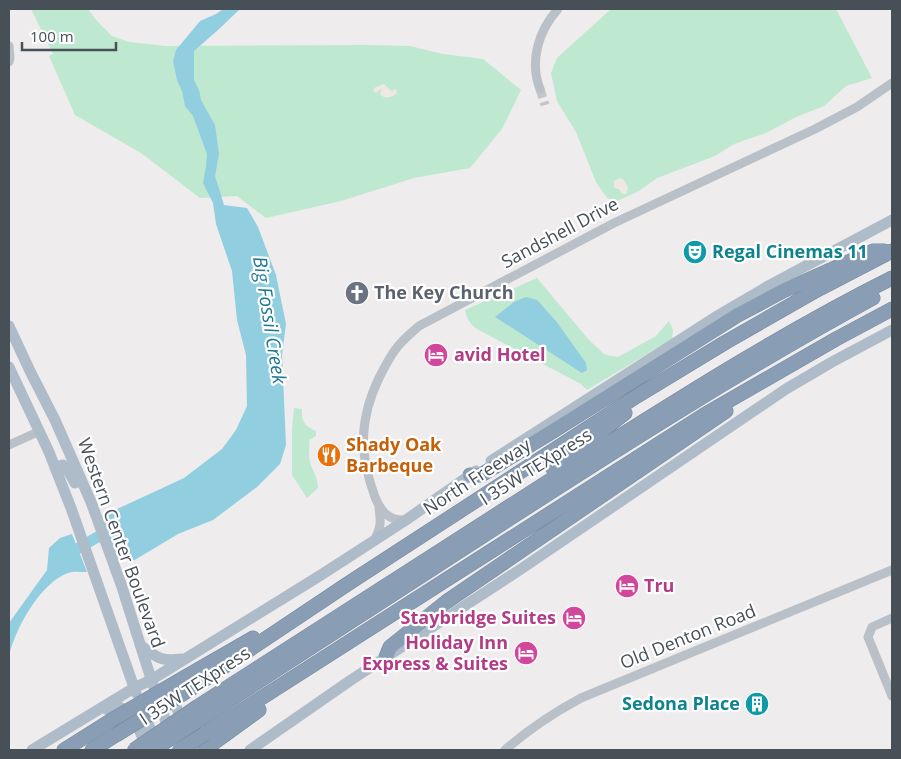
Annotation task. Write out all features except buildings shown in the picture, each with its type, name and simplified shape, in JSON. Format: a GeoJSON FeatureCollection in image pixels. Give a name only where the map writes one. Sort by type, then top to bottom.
{"type":"FeatureCollection","features":[{"type":"Feature","properties":{"kind":"highway"},"geometry":{"type":"LineString","coordinates":[[470,475],[481,475],[550,434],[738,315],[776,295],[873,251],[892,251]]}},
{"type":"Feature","properties":{"kind":"highway","name":"North Freeway"},"geometry":{"type":"LineString","coordinates":[[92,750],[190,682],[349,583],[637,396],[734,337],[892,251]]}},
{"type":"Feature","properties":{"kind":"highway","name":"I 35W TEXpress"},"geometry":{"type":"LineString","coordinates":[[153,750],[199,712],[441,549],[698,386],[819,316],[892,278]]}},
{"type":"Feature","properties":{"kind":"highway","name":"I 35W TEXpress"},"geometry":{"type":"LineString","coordinates":[[136,750],[704,394],[892,288]]}},
{"type":"Feature","properties":{"kind":"highway"},"geometry":{"type":"LineString","coordinates":[[178,750],[206,743],[305,670],[704,415],[892,309]]}},
{"type":"Feature","properties":{"kind":"highway"},"geometry":{"type":"LineString","coordinates":[[386,657],[390,647],[446,602],[729,410],[830,350],[836,339]]}},
{"type":"Feature","properties":{"kind":"highway"},"geometry":{"type":"LineString","coordinates":[[441,549],[558,466],[623,416],[637,396]]}},
{"type":"Feature","properties":{"kind":"highway"},"geometry":{"type":"LineString","coordinates":[[64,750],[110,721],[190,682]]}},
{"type":"Feature","properties":{"kind":"main road","name":"North Freeway"},"geometry":{"type":"LineString","coordinates":[[151,680],[375,540],[470,475],[719,315],[770,285],[892,220]]}},
{"type":"Feature","properties":{"kind":"main road"},"geometry":{"type":"LineString","coordinates":[[250,750],[786,389],[892,330]]}},
{"type":"Feature","properties":{"kind":"main road","name":"Western Center Boulevard"},"geometry":{"type":"LineString","coordinates":[[10,332],[55,420],[91,502],[116,570],[151,680],[178,750]]}},
{"type":"Feature","properties":{"kind":"main road","name":"Western Center Boulevard"},"geometry":{"type":"LineString","coordinates":[[9,367],[40,431],[72,508],[134,688],[158,750]]}},
{"type":"Feature","properties":{"kind":"main road"},"geometry":{"type":"LineString","coordinates":[[56,468],[66,467],[91,502]]}},
{"type":"Feature","properties":{"kind":"main road"},"geometry":{"type":"LineString","coordinates":[[140,645],[155,657],[166,661],[185,659]]}},
{"type":"Feature","properties":{"kind":"main road"},"geometry":{"type":"LineString","coordinates":[[185,659],[171,679],[170,692],[193,750]]}},
{"type":"Feature","properties":{"kind":"main road"},"geometry":{"type":"LineString","coordinates":[[32,750],[134,688],[151,680]]}},
{"type":"Feature","properties":{"kind":"main road"},"geometry":{"type":"LineString","coordinates":[[93,713],[116,705],[123,707],[136,721],[136,750]]}},
{"type":"Feature","properties":{"kind":"street"},"geometry":{"type":"LineString","coordinates":[[540,89],[536,76],[538,43],[546,25],[558,9]]}},
{"type":"Feature","properties":{"kind":"street"},"geometry":{"type":"LineString","coordinates":[[9,46],[9,62]]}},
{"type":"Feature","properties":{"kind":"street","name":"Sandshell Drive"},"geometry":{"type":"LineString","coordinates":[[406,520],[390,518],[384,513],[378,503],[365,465],[362,445],[363,424],[374,388],[386,365],[399,344],[419,326],[614,223],[816,128],[856,107],[892,83]]}},
{"type":"Feature","properties":{"kind":"street"},"geometry":{"type":"LineString","coordinates":[[9,445],[40,431]]}},
{"type":"Feature","properties":{"kind":"street","name":"Sandshell Drive"},"geometry":{"type":"LineString","coordinates":[[375,540],[380,524],[378,503]]}},
{"type":"Feature","properties":{"kind":"street","name":"Old Denton Road"},"geometry":{"type":"LineString","coordinates":[[505,750],[526,731],[546,717],[581,698],[892,570]]}},
{"type":"Feature","properties":{"kind":"street"},"geometry":{"type":"LineString","coordinates":[[892,618],[872,627],[868,632],[868,637],[892,696]]}},
{"type":"Feature","properties":{"kind":"green space"},"geometry":{"type":"Polygon","coordinates":[[[31,9],[88,9],[112,36],[129,42],[165,46],[410,46],[443,54],[483,59],[521,90],[502,129],[470,168],[414,178],[341,201],[266,218],[237,196],[200,198],[141,153],[75,115],[49,56],[53,54],[31,9]]]}},
{"type":"Feature","properties":{"kind":"green space"},"geometry":{"type":"Polygon","coordinates":[[[611,9],[836,9],[872,78],[846,86],[824,106],[796,117],[766,133],[734,144],[715,156],[657,178],[639,191],[617,201],[607,198],[596,182],[576,132],[557,101],[551,73],[557,58],[611,9]]]}},
{"type":"Feature","properties":{"kind":"green space"},"geometry":{"type":"Polygon","coordinates":[[[537,278],[589,340],[604,354],[618,357],[656,336],[669,321],[673,330],[672,339],[587,390],[581,384],[477,329],[468,319],[465,310],[537,278]]]}},
{"type":"Feature","properties":{"kind":"green space"},"geometry":{"type":"Polygon","coordinates":[[[294,408],[302,409],[304,423],[316,431],[316,436],[309,440],[309,456],[318,488],[307,498],[292,475],[294,408]]]}},
{"type":"Feature","properties":{"kind":"sand"},"geometry":{"type":"Polygon","coordinates":[[[384,84],[391,91],[396,89],[397,93],[391,97],[386,97],[380,94],[382,88],[376,93],[373,91],[374,88],[384,84]]]}},
{"type":"Feature","properties":{"kind":"sand"},"geometry":{"type":"Polygon","coordinates":[[[620,178],[623,179],[628,187],[625,194],[622,194],[619,189],[614,188],[614,181],[620,178]]]}},
{"type":"Feature","properties":{"kind":"water"},"geometry":{"type":"Polygon","coordinates":[[[223,9],[240,9],[194,51],[194,80],[201,100],[215,125],[219,154],[215,176],[224,205],[247,208],[258,227],[276,275],[286,324],[282,355],[286,445],[280,464],[257,487],[213,520],[178,534],[133,561],[116,560],[102,516],[184,478],[222,449],[236,430],[247,406],[246,355],[237,320],[232,271],[216,224],[213,203],[203,183],[207,154],[193,116],[185,106],[173,61],[176,50],[200,21],[223,9]]]}},
{"type":"Feature","properties":{"kind":"water"},"geometry":{"type":"Polygon","coordinates":[[[526,297],[537,300],[556,321],[586,363],[587,370],[582,373],[495,317],[514,302],[526,297]]]}},
{"type":"Feature","properties":{"kind":"water"},"geometry":{"type":"Polygon","coordinates":[[[72,534],[87,572],[68,573],[48,586],[30,608],[17,633],[9,656],[9,623],[47,570],[49,548],[60,538],[72,534]]]}},
{"type":"Feature","properties":{"kind":"waterway","name":"Big Fossil Creek"},"geometry":{"type":"LineString","coordinates":[[77,549],[111,529]]}},
{"type":"Feature","properties":{"kind":"tunnel"},"geometry":{"type":"LineString","coordinates":[[540,89],[545,105]]}},
{"type":"Feature","properties":{"kind":"place","name":"Regal Cinemas 11"},"geometry":{"type":"Point","coordinates":[695,252]}},
{"type":"Feature","properties":{"kind":"place","name":"The Key Church"},"geometry":{"type":"Point","coordinates":[357,293]}},
{"type":"Feature","properties":{"kind":"place","name":"avid Hotel"},"geometry":{"type":"Point","coordinates":[436,355]}},
{"type":"Feature","properties":{"kind":"place","name":"Shady Oak Barbeque"},"geometry":{"type":"Point","coordinates":[329,455]}},
{"type":"Feature","properties":{"kind":"place","name":"Tru"},"geometry":{"type":"Point","coordinates":[627,586]}},
{"type":"Feature","properties":{"kind":"place","name":"Staybridge Suites"},"geometry":{"type":"Point","coordinates":[574,618]}},
{"type":"Feature","properties":{"kind":"place","name":"Holiday Inn Express & Suites"},"geometry":{"type":"Point","coordinates":[526,653]}},
{"type":"Feature","properties":{"kind":"place","name":"Sedona Place"},"geometry":{"type":"Point","coordinates":[757,704]}}]}
